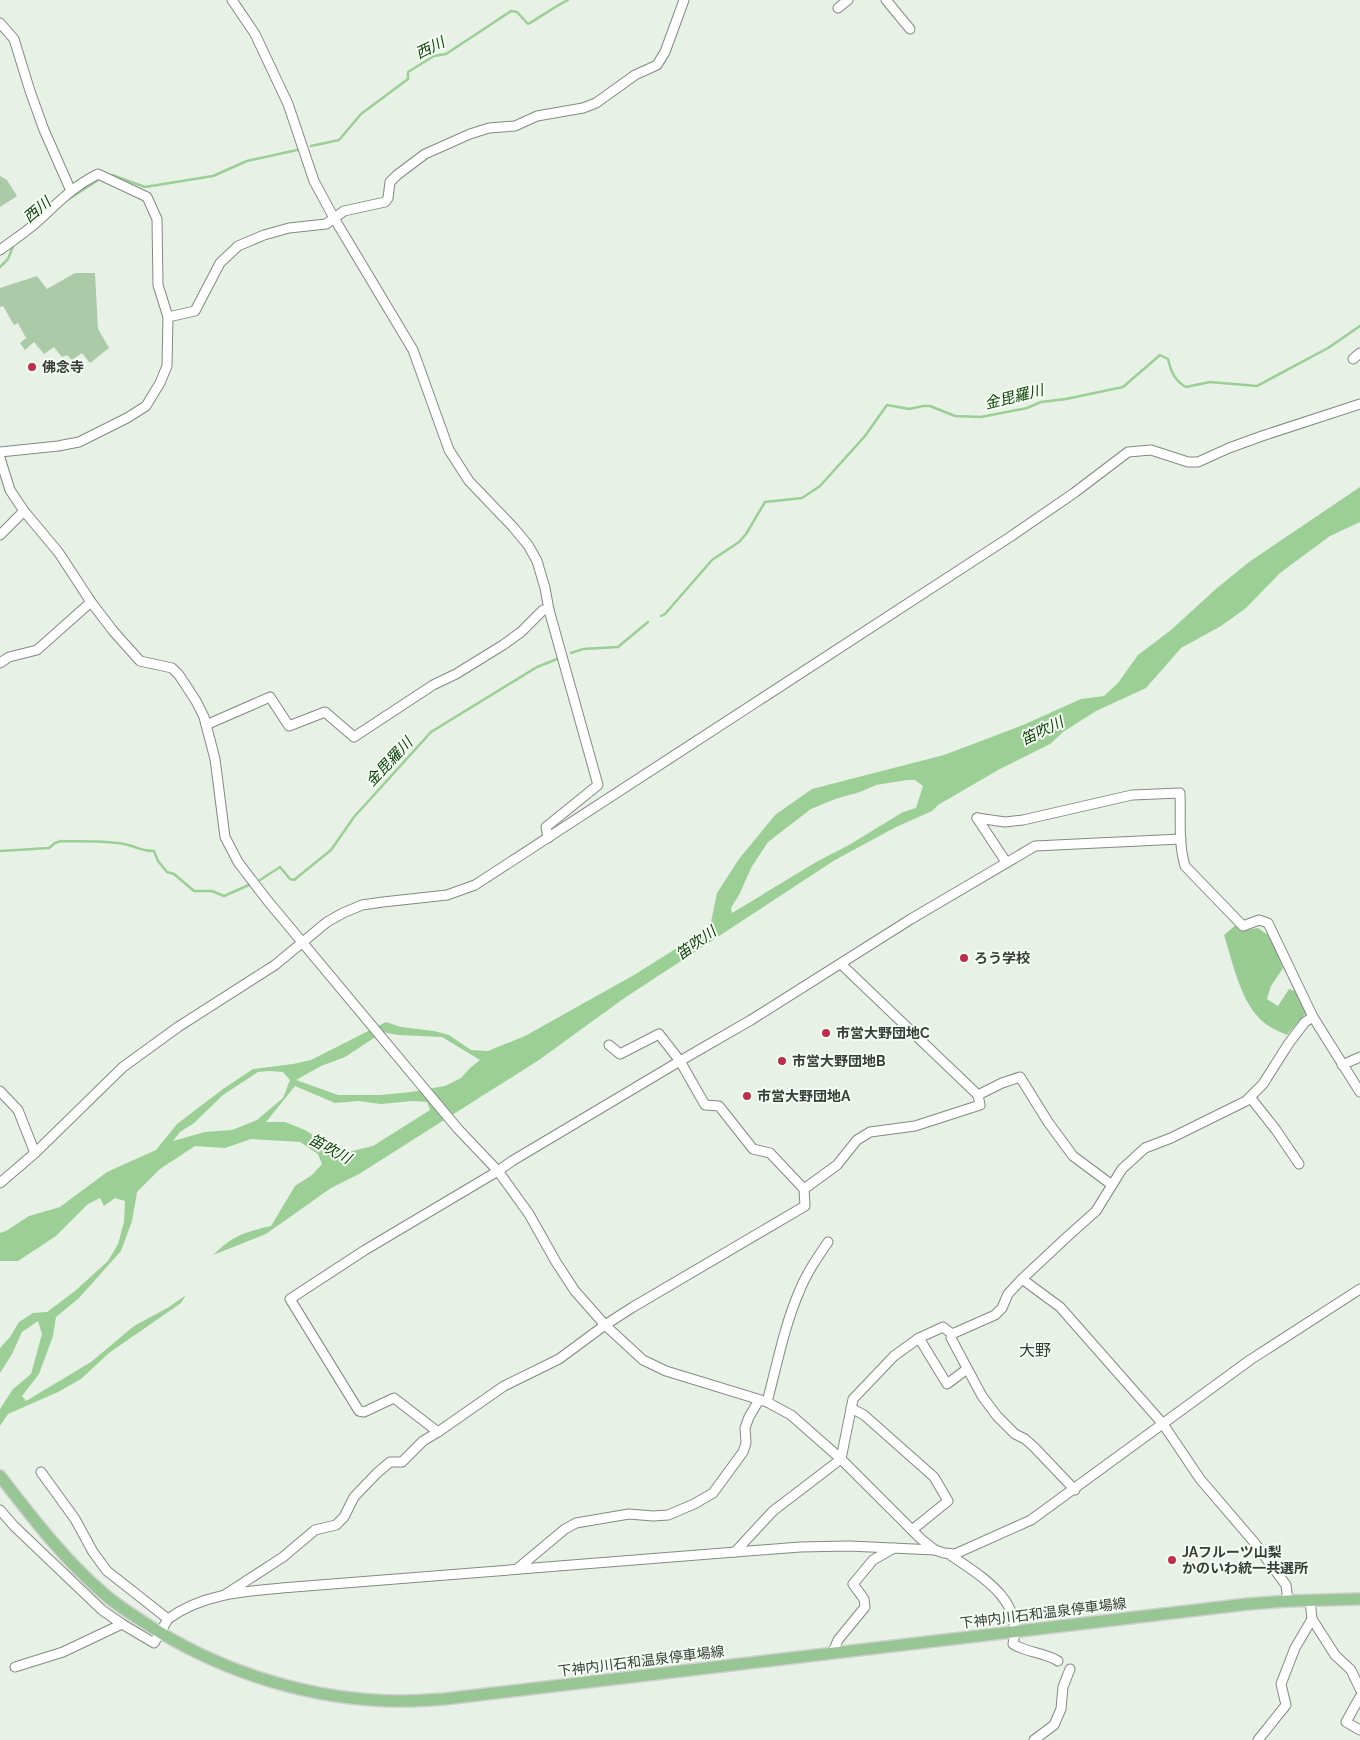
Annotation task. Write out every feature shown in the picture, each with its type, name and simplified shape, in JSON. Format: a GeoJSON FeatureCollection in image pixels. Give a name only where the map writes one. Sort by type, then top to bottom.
{"type":"FeatureCollection","features":[{"type":"Feature","properties":{"kind":"main road","name":"下神内川石和温泉停車場線"},"geometry":{"type":"LineString","coordinates":[[0,1476],[65,1557],[103,1593],[161,1633],[196,1652],[251,1675],[331,1695],[402,1701],[480,1695],[833,1652],[1288,1601],[1360,1599]]}},
{"type":"Feature","properties":{"kind":"street"},"geometry":{"type":"LineString","coordinates":[[232,0],[255,34],[288,104],[314,181],[413,350],[449,450],[469,481],[514,527],[528,545],[537,561],[546,588],[549,610],[598,785],[546,827],[548,838]]}},
{"type":"Feature","properties":{"kind":"street"},"geometry":{"type":"LineString","coordinates":[[168,317],[195,312],[220,263],[238,246],[264,235],[289,228],[326,224],[344,211],[385,202],[388,198],[390,182],[397,175],[425,154],[470,134],[489,128],[515,126],[537,116],[583,108],[596,103],[635,75],[657,65],[665,52],[684,0]]}},
{"type":"Feature","properties":{"kind":"street"},"geometry":{"type":"LineString","coordinates":[[838,8],[848,0]]}},
{"type":"Feature","properties":{"kind":"street"},"geometry":{"type":"LineString","coordinates":[[886,0],[910,29]]}},
{"type":"Feature","properties":{"kind":"street"},"geometry":{"type":"LineString","coordinates":[[0,23],[14,39],[44,130],[71,191]]}},
{"type":"Feature","properties":{"kind":"street"},"geometry":{"type":"LineString","coordinates":[[0,250],[37,222],[54,205],[85,180],[98,174],[147,197],[156,220],[158,285],[168,317],[167,366],[160,383],[146,406],[128,418],[80,442],[0,452]]}},
{"type":"Feature","properties":{"kind":"street"},"geometry":{"type":"LineString","coordinates":[[0,1183],[35,1153],[123,1067],[178,1028],[275,965],[327,922],[343,913],[362,906],[447,895],[476,885],[1010,537],[1074,494],[1128,452],[1151,450],[1188,462],[1198,462],[1262,436],[1360,404]]}},
{"type":"Feature","properties":{"kind":"street"},"geometry":{"type":"LineString","coordinates":[[0,458],[10,490],[24,511],[60,553],[91,602],[114,632],[140,661],[172,668],[179,675],[196,701],[206,725],[215,759],[225,837],[238,862],[267,900],[458,1128],[498,1171],[529,1214],[556,1262],[575,1290],[605,1325],[643,1360],[666,1371],[763,1401],[791,1415],[841,1458],[912,1530],[935,1550]]}},
{"type":"Feature","properties":{"kind":"street"},"geometry":{"type":"LineString","coordinates":[[0,535],[24,511]]}},
{"type":"Feature","properties":{"kind":"street"},"geometry":{"type":"LineString","coordinates":[[0,663],[9,657],[37,650],[91,602]]}},
{"type":"Feature","properties":{"kind":"street"},"geometry":{"type":"LineString","coordinates":[[206,725],[270,697],[289,726],[325,712],[354,737],[433,685],[456,674],[503,646],[521,632],[543,610],[549,610]]}},
{"type":"Feature","properties":{"kind":"street"},"geometry":{"type":"LineString","coordinates":[[1006,862],[977,818],[1005,822],[1023,820],[1132,795],[1180,793],[1181,839],[1185,866],[1243,926],[1260,920],[1268,923],[1313,1017],[1360,1092]]}},
{"type":"Feature","properties":{"kind":"street"},"geometry":{"type":"LineString","coordinates":[[438,1432],[394,1398],[364,1412],[359,1412],[290,1299],[365,1250],[680,1061],[752,1020],[911,919],[1035,846],[1181,839]]}},
{"type":"Feature","properties":{"kind":"street"},"geometry":{"type":"LineString","coordinates":[[804,1190],[837,1165],[857,1140],[870,1132],[915,1126],[980,1105],[978,1095],[841,964]]}},
{"type":"Feature","properties":{"kind":"street"},"geometry":{"type":"LineString","coordinates":[[952,1334],[995,1314],[1002,1308],[1008,1294],[1022,1279],[1096,1211],[1122,1169],[1145,1148],[1246,1101],[1263,1084],[1305,1022],[1313,1017]]}},
{"type":"Feature","properties":{"kind":"street"},"geometry":{"type":"LineString","coordinates":[[224,1595],[284,1557],[315,1530],[336,1525],[344,1517],[354,1497],[390,1462],[402,1462],[423,1441],[504,1386],[560,1359],[605,1325],[633,1307],[805,1206],[804,1190],[770,1153],[753,1149],[719,1106],[705,1105],[680,1061],[659,1034],[620,1054],[609,1045]]}},
{"type":"Feature","properties":{"kind":"street"},"geometry":{"type":"LineString","coordinates":[[1342,1065],[1360,1057]]}},
{"type":"Feature","properties":{"kind":"street"},"geometry":{"type":"LineString","coordinates":[[978,1095],[1002,1083],[1020,1077],[1048,1122],[1073,1156],[1112,1185]]}},
{"type":"Feature","properties":{"kind":"street"},"geometry":{"type":"LineString","coordinates":[[0,1091],[18,1110],[35,1153]]}},
{"type":"Feature","properties":{"kind":"street"},"geometry":{"type":"LineString","coordinates":[[1250,1097],[1276,1130],[1299,1164]]}},
{"type":"Feature","properties":{"kind":"street"},"geometry":{"type":"LineString","coordinates":[[517,1569],[565,1529],[576,1523],[629,1514],[668,1515],[694,1504],[713,1493],[743,1452],[746,1443],[745,1428],[749,1417],[763,1401],[799,1291],[828,1242]]}},
{"type":"Feature","properties":{"kind":"street"},"geometry":{"type":"LineString","coordinates":[[1022,1279],[1060,1307],[1163,1424],[1200,1479],[1254,1542],[1286,1585],[1288,1601]]}},
{"type":"Feature","properties":{"kind":"street"},"geometry":{"type":"LineString","coordinates":[[0,1510],[14,1526],[102,1610],[154,1643],[168,1618],[181,1609],[224,1595],[294,1586],[800,1547],[849,1546],[894,1548],[935,1550],[955,1554],[1031,1520],[1075,1490],[1250,1360],[1360,1288]]}},
{"type":"Feature","properties":{"kind":"street"},"geometry":{"type":"LineString","coordinates":[[735,1552],[773,1512],[841,1458],[852,1399],[894,1356],[919,1338],[943,1327],[952,1334]]}},
{"type":"Feature","properties":{"kind":"street"},"geometry":{"type":"LineString","coordinates":[[952,1334],[951,1338],[967,1369],[982,1396],[997,1416],[1015,1434],[1034,1448],[1075,1490]]}},
{"type":"Feature","properties":{"kind":"street"},"geometry":{"type":"LineString","coordinates":[[919,1338],[947,1384],[967,1369]]}},
{"type":"Feature","properties":{"kind":"street"},"geometry":{"type":"LineString","coordinates":[[851,1408],[864,1415],[921,1465],[934,1478],[945,1495],[948,1501],[912,1530]]}},
{"type":"Feature","properties":{"kind":"street"},"geometry":{"type":"LineString","coordinates":[[41,1472],[75,1519],[93,1552],[107,1571],[168,1618]]}},
{"type":"Feature","properties":{"kind":"street"},"geometry":{"type":"LineString","coordinates":[[833,1652],[838,1640],[865,1607],[864,1599],[853,1584],[874,1560],[894,1548]]}},
{"type":"Feature","properties":{"kind":"street"},"geometry":{"type":"LineString","coordinates":[[949,1554],[982,1577],[1000,1593],[1013,1616],[1016,1631],[1013,1644],[1020,1648],[1052,1657],[1058,1661]]}},
{"type":"Feature","properties":{"kind":"street"},"geometry":{"type":"LineString","coordinates":[[1310,1600],[1312,1619],[1335,1655],[1351,1670],[1360,1689]]}},
{"type":"Feature","properties":{"kind":"street"},"geometry":{"type":"LineString","coordinates":[[1258,1740],[1286,1705],[1282,1684],[1295,1648],[1312,1619]]}},
{"type":"Feature","properties":{"kind":"street"},"geometry":{"type":"LineString","coordinates":[[15,1667],[63,1652],[122,1624]]}},
{"type":"Feature","properties":{"kind":"street"},"geometry":{"type":"LineString","coordinates":[[1034,1740],[1054,1725],[1061,1710],[1063,1687],[1070,1669]]}},
{"type":"Feature","properties":{"kind":"street"},"geometry":{"type":"LineString","coordinates":[[1360,1697],[1346,1722],[1360,1730]]}},
{"type":"Feature","properties":{"kind":"shaded area"},"geometry":{"type":"Polygon","coordinates":[[[0,176],[7,180],[17,196],[0,207],[0,176]]]}},
{"type":"Feature","properties":{"kind":"shaded area"},"geometry":{"type":"Polygon","coordinates":[[[75,273],[95,273],[98,329],[109,348],[90,363],[82,353],[72,360],[67,355],[62,357],[54,347],[44,354],[34,342],[25,350],[20,343],[26,338],[18,323],[14,325],[3,306],[0,307],[0,288],[37,276],[47,289],[75,273]]]}},
{"type":"Feature","properties":{"kind":"shaded area"},"geometry":{"type":"Polygon","coordinates":[[[1237,924],[1242,931],[1258,928],[1271,937],[1283,968],[1271,986],[1267,999],[1278,1006],[1289,989],[1295,991],[1306,1013],[1287,1035],[1260,1019],[1245,998],[1224,935],[1237,924]]]}},
{"type":"Feature","properties":{"kind":"water","name":"笛吹川"},"geometry":{"type":"Polygon","coordinates":[[[1360,487],[1360,522],[1330,536],[1280,573],[1246,608],[1221,626],[1181,648],[1146,688],[1096,711],[1063,732],[1050,744],[998,770],[938,805],[932,811],[896,827],[835,860],[623,999],[539,1060],[359,1174],[331,1188],[266,1234],[213,1255],[240,1235],[271,1226],[295,1186],[312,1175],[322,1164],[318,1154],[300,1142],[251,1139],[225,1148],[195,1146],[160,1169],[137,1192],[132,1221],[121,1251],[79,1298],[56,1317],[53,1336],[39,1374],[22,1396],[26,1401],[91,1362],[134,1326],[169,1307],[186,1295],[181,1303],[109,1353],[81,1379],[58,1392],[8,1414],[0,1426],[0,1409],[13,1389],[31,1374],[42,1334],[38,1321],[22,1332],[12,1354],[0,1373],[0,1348],[10,1337],[19,1322],[33,1313],[47,1312],[75,1291],[108,1261],[118,1244],[124,1222],[125,1201],[115,1198],[104,1206],[100,1198],[88,1204],[56,1236],[18,1261],[0,1261],[0,1233],[29,1216],[60,1207],[107,1172],[156,1150],[177,1124],[253,1069],[311,1060],[386,1022],[401,1027],[449,1035],[471,1050],[488,1051],[525,1036],[634,975],[693,938],[711,922],[717,893],[739,859],[775,815],[812,789],[944,755],[1023,725],[1081,699],[1104,696],[1118,683],[1138,655],[1171,630],[1249,562],[1360,487]],[[915,780],[876,785],[811,809],[768,842],[751,868],[731,908],[732,913],[903,812],[916,808],[923,786],[915,780]],[[383,1032],[345,1057],[321,1066],[296,1080],[338,1095],[380,1095],[411,1092],[445,1086],[461,1078],[480,1060],[442,1037],[398,1035],[383,1032]],[[258,1072],[223,1095],[194,1123],[180,1132],[173,1141],[205,1132],[232,1130],[257,1120],[283,1098],[290,1080],[283,1072],[258,1072]],[[295,1086],[266,1122],[285,1122],[348,1152],[373,1146],[430,1110],[427,1102],[413,1101],[381,1104],[358,1101],[335,1103],[295,1086]]]}},
{"type":"Feature","properties":{"kind":"waterway","name":"西川"},"geometry":{"type":"LineString","coordinates":[[311,146],[339,140],[361,114],[408,79],[408,72],[434,56],[446,54],[511,11],[517,12],[528,24],[568,0]]}},
{"type":"Feature","properties":{"kind":"waterway","name":"西川"},"geometry":{"type":"LineString","coordinates":[[112,175],[145,187],[213,176],[247,161],[297,150]]}},
{"type":"Feature","properties":{"kind":"waterway","name":"西川"},"geometry":{"type":"LineString","coordinates":[[66,201],[98,180]]}},
{"type":"Feature","properties":{"kind":"waterway","name":"西川"},"geometry":{"type":"LineString","coordinates":[[0,267],[8,259],[14,244]]}},
{"type":"Feature","properties":{"kind":"waterway","name":"金毘羅川"},"geometry":{"type":"LineString","coordinates":[[661,616],[665,614],[712,560],[739,542],[746,534],[765,502],[802,498],[820,486],[865,436],[887,405],[909,409],[930,406],[955,416],[981,417],[1027,408],[1041,402],[1066,399],[1123,387],[1160,355],[1168,359],[1174,376],[1186,387],[1210,382],[1257,386],[1328,348],[1360,326]]}},
{"type":"Feature","properties":{"kind":"waterway","name":"金毘羅川"},"geometry":{"type":"LineString","coordinates":[[571,653],[583,649],[618,647],[648,622]]}},
{"type":"Feature","properties":{"kind":"waterway","name":"金毘羅川"},"geometry":{"type":"LineString","coordinates":[[260,880],[280,867],[290,879],[294,880],[331,850],[354,817],[431,732],[537,667],[557,659]]}},
{"type":"Feature","properties":{"kind":"waterway","name":"金毘羅川"},"geometry":{"type":"LineString","coordinates":[[0,851],[49,848],[61,841],[120,843],[143,850],[154,851],[158,861],[167,872],[174,874],[194,891],[212,891],[224,896],[249,885]]}},
{"type":"Feature","properties":{"kind":"place","name":"佛念寺"},"geometry":{"type":"Point","coordinates":[32,367]}},
{"type":"Feature","properties":{"kind":"place","name":"ろう学校"},"geometry":{"type":"Point","coordinates":[964,958]}},
{"type":"Feature","properties":{"kind":"place","name":"市営大野団地C"},"geometry":{"type":"Point","coordinates":[826,1033]}},
{"type":"Feature","properties":{"kind":"place","name":"市営大野団地B"},"geometry":{"type":"Point","coordinates":[782,1061]}},
{"type":"Feature","properties":{"kind":"place","name":"市営大野団地A"},"geometry":{"type":"Point","coordinates":[747,1096]}},
{"type":"Feature","properties":{"kind":"place","name":"JAフルーツ山梨 かのいわ統一共選所"},"geometry":{"type":"Point","coordinates":[1172,1560]}},
{"type":"Feature","properties":{"kind":"district","name":"大野"},"geometry":{"type":"Point","coordinates":[1035,1350]}}]}
